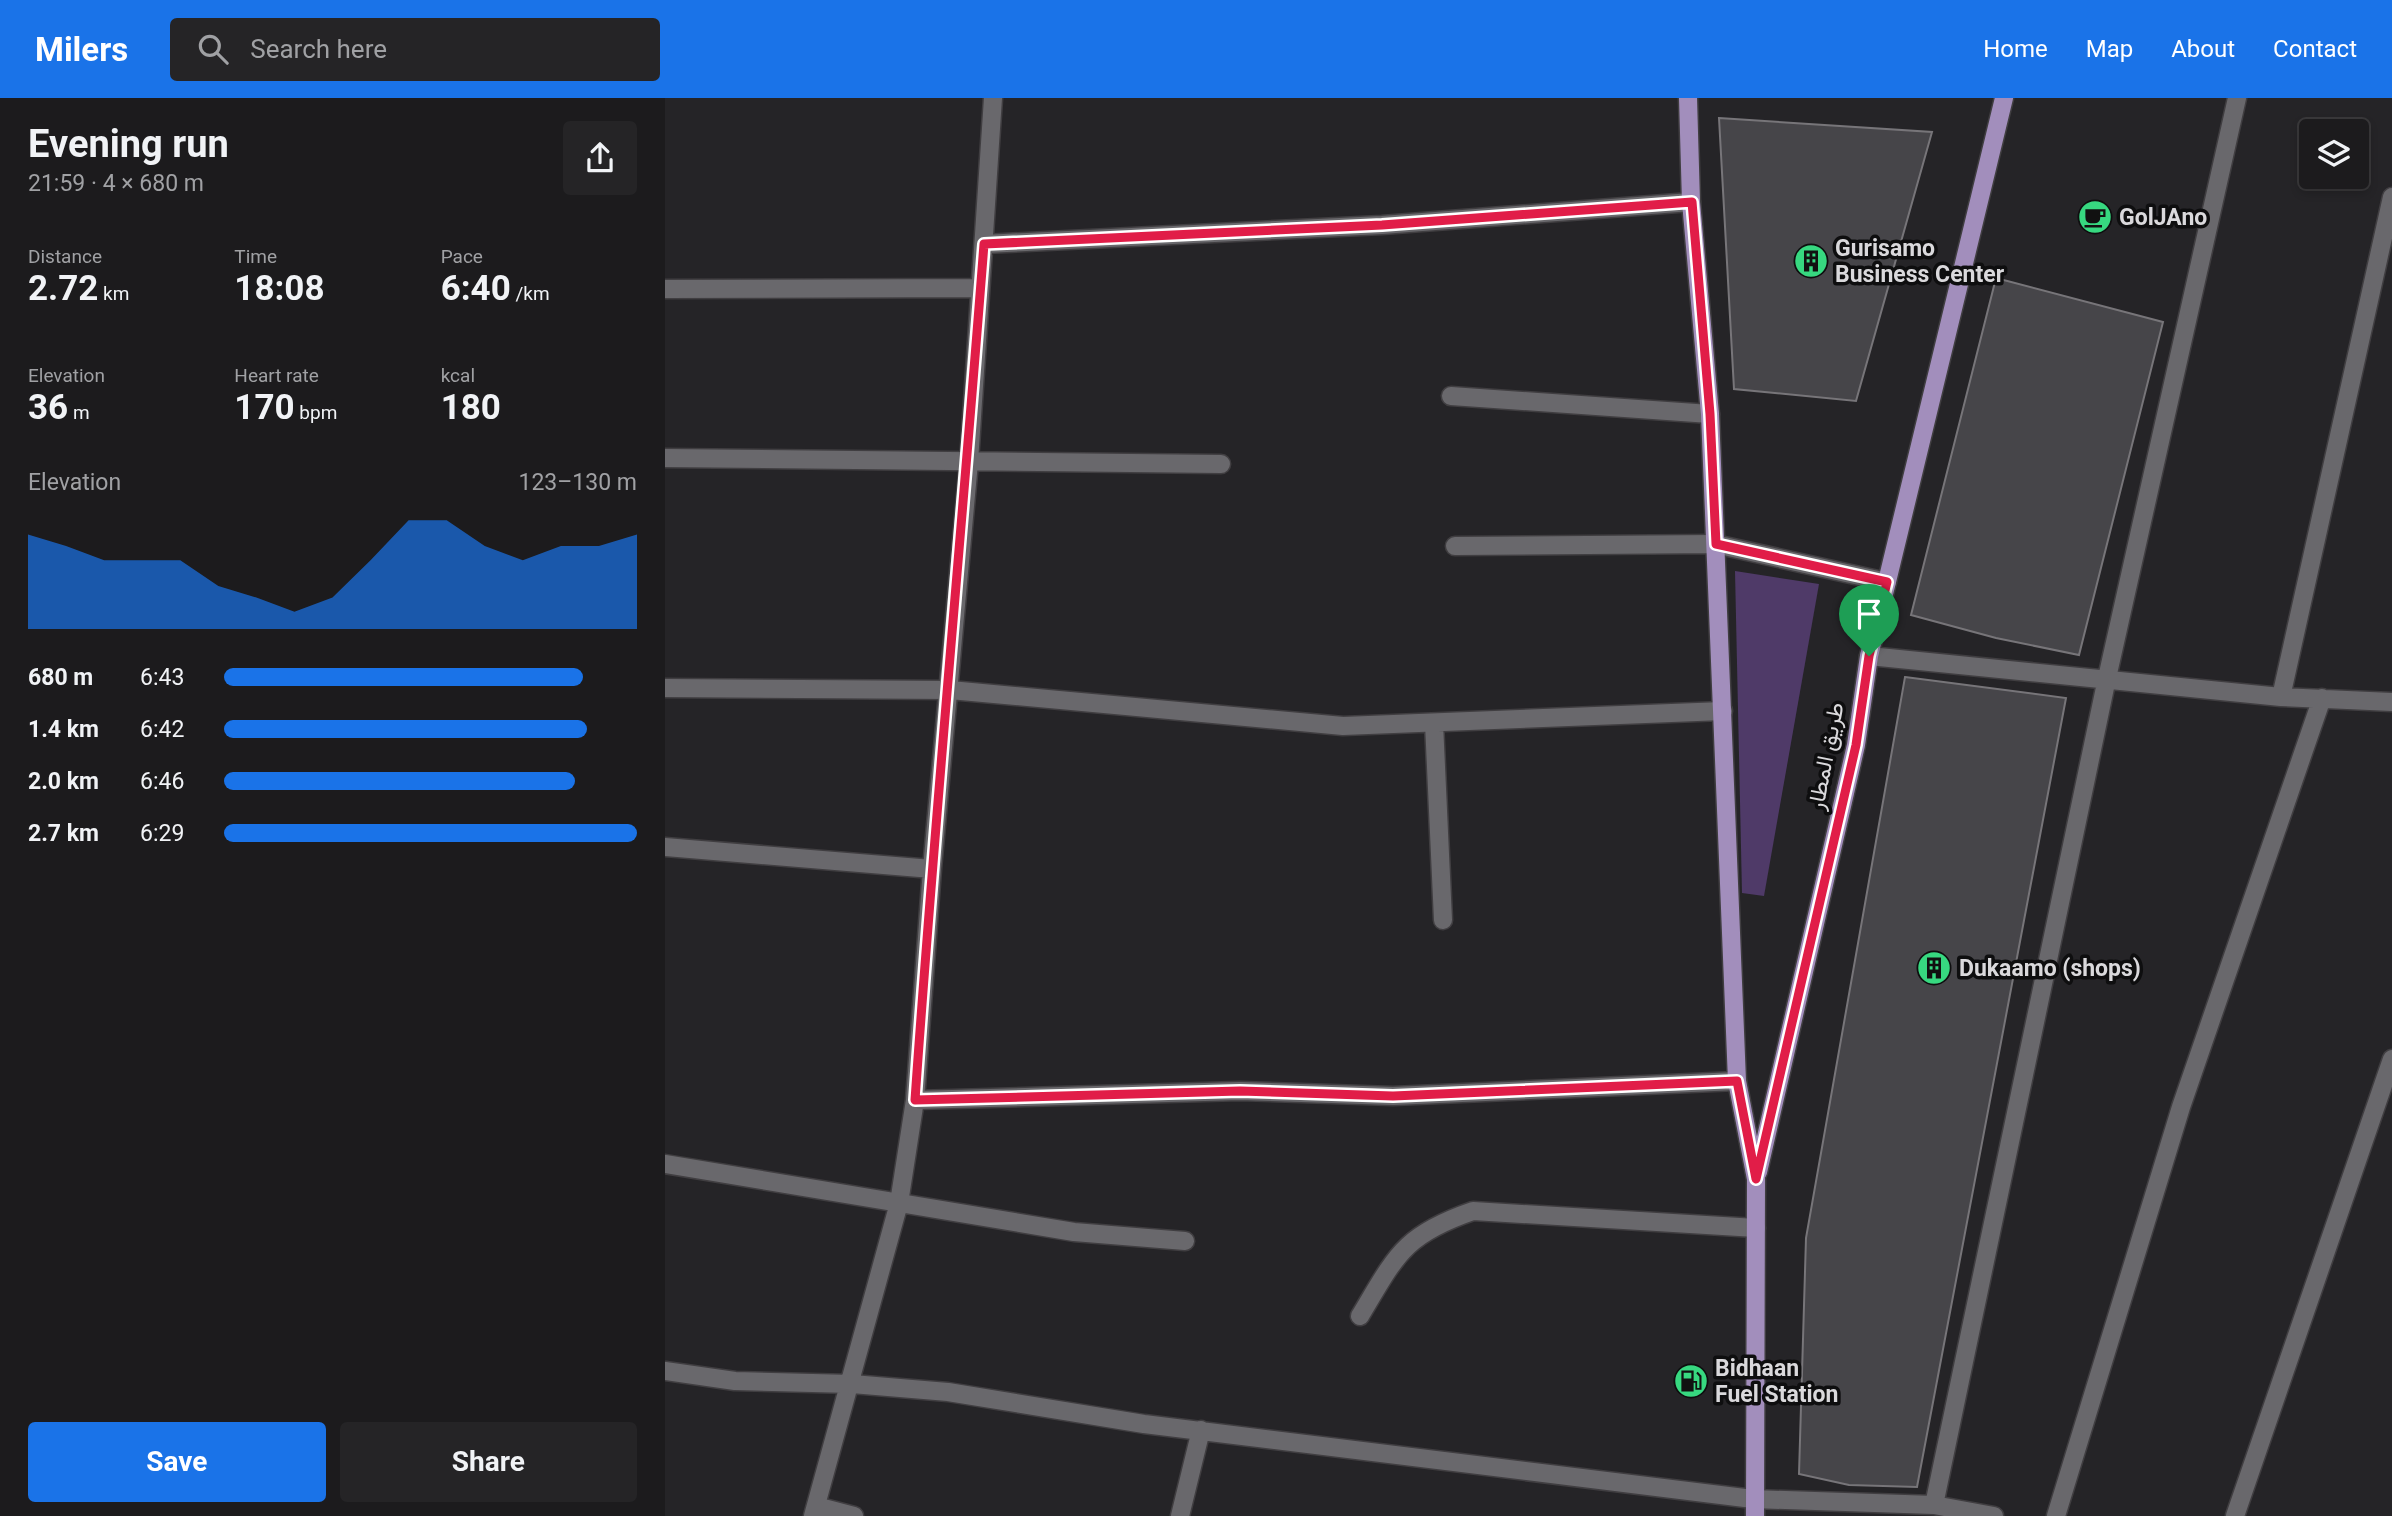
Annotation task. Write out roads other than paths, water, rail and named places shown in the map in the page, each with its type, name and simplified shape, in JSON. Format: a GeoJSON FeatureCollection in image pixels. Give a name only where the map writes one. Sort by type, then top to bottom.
{"type":"FeatureCollection","features":[{"type":"Feature","properties":{"kind":"main road","name":"طريق المطار"},"geometry":{"type":"LineString","coordinates":[[1688,98],[1692,202],[1710,414],[1737,1081],[1756,1179],[1754,1507]]}},
{"type":"Feature","properties":{"kind":"main road","name":"طريق المطار"},"geometry":{"type":"LineString","coordinates":[[1756,1179],[1856,745],[1869,656],[2004,98]]}},
{"type":"Feature","properties":{"kind":"street"},"geometry":{"type":"LineString","coordinates":[[854,1516],[815,1511],[852,1384],[899,1203],[915,1100],[932,869],[969,462],[993,98]]}},
{"type":"Feature","properties":{"kind":"street"},"geometry":{"type":"LineString","coordinates":[[1934,1505],[2107,678],[2237,98]]}},
{"type":"Feature","properties":{"kind":"street"},"geometry":{"type":"LineString","coordinates":[[2281,698],[2392,197]]}},
{"type":"Feature","properties":{"kind":"street"},"geometry":{"type":"LineString","coordinates":[[984,244],[1382,225],[1692,202]]}},
{"type":"Feature","properties":{"kind":"street"},"geometry":{"type":"LineString","coordinates":[[665,289],[981,288]]}},
{"type":"Feature","properties":{"kind":"street"},"geometry":{"type":"LineString","coordinates":[[1451,396],[1710,414]]}},
{"type":"Feature","properties":{"kind":"street"},"geometry":{"type":"LineString","coordinates":[[665,458],[1221,464]]}},
{"type":"Feature","properties":{"kind":"street"},"geometry":{"type":"LineString","coordinates":[[1455,546],[1716,544],[1887,582]]}},
{"type":"Feature","properties":{"kind":"street"},"geometry":{"type":"LineString","coordinates":[[1869,656],[2107,678],[2281,698],[2392,702]]}},
{"type":"Feature","properties":{"kind":"street"},"geometry":{"type":"LineString","coordinates":[[665,688],[950,690],[1343,726],[1723,711]]}},
{"type":"Feature","properties":{"kind":"street"},"geometry":{"type":"LineString","coordinates":[[2056,1516],[2181,1107],[2322,698]]}},
{"type":"Feature","properties":{"kind":"street"},"geometry":{"type":"LineString","coordinates":[[1434,723],[1443,920]]}},
{"type":"Feature","properties":{"kind":"street"},"geometry":{"type":"LineString","coordinates":[[665,847],[932,869]]}},
{"type":"Feature","properties":{"kind":"street"},"geometry":{"type":"LineString","coordinates":[[2235,1516],[2392,1059]]}},
{"type":"Feature","properties":{"kind":"street"},"geometry":{"type":"LineString","coordinates":[[915,1100],[1240,1091],[1393,1096],[1737,1081]]}},
{"type":"Feature","properties":{"kind":"street"},"geometry":{"type":"LineString","coordinates":[[665,1164],[1074,1232],[1185,1241]]}},
{"type":"Feature","properties":{"kind":"street"},"geometry":{"type":"LineString","coordinates":[[1360,1316],[1398,1253],[1434,1224],[1473,1211],[1756,1228]]}},
{"type":"Feature","properties":{"kind":"street"},"geometry":{"type":"LineString","coordinates":[[665,1371],[735,1381],[852,1384],[948,1392],[1754,1507],[1934,1505],[1994,1516]]}},
{"type":"Feature","properties":{"kind":"street"},"geometry":{"type":"LineString","coordinates":[[1180,1516],[1201,1430]]}},
{"type":"Feature","properties":{"kind":"place","name":"GolJAno"},"geometry":{"type":"Point","coordinates":[2095,217]}},
{"type":"Feature","properties":{"kind":"place","name":"Gurisamo Business Center"},"geometry":{"type":"Point","coordinates":[1811,261]}},
{"type":"Feature","properties":{"kind":"place","name":"Dukaamo (shops)"},"geometry":{"type":"Point","coordinates":[1934,968]}},
{"type":"Feature","properties":{"kind":"place","name":"Bidhaan Fuel Station"},"geometry":{"type":"Point","coordinates":[1691,1381]}}]}
